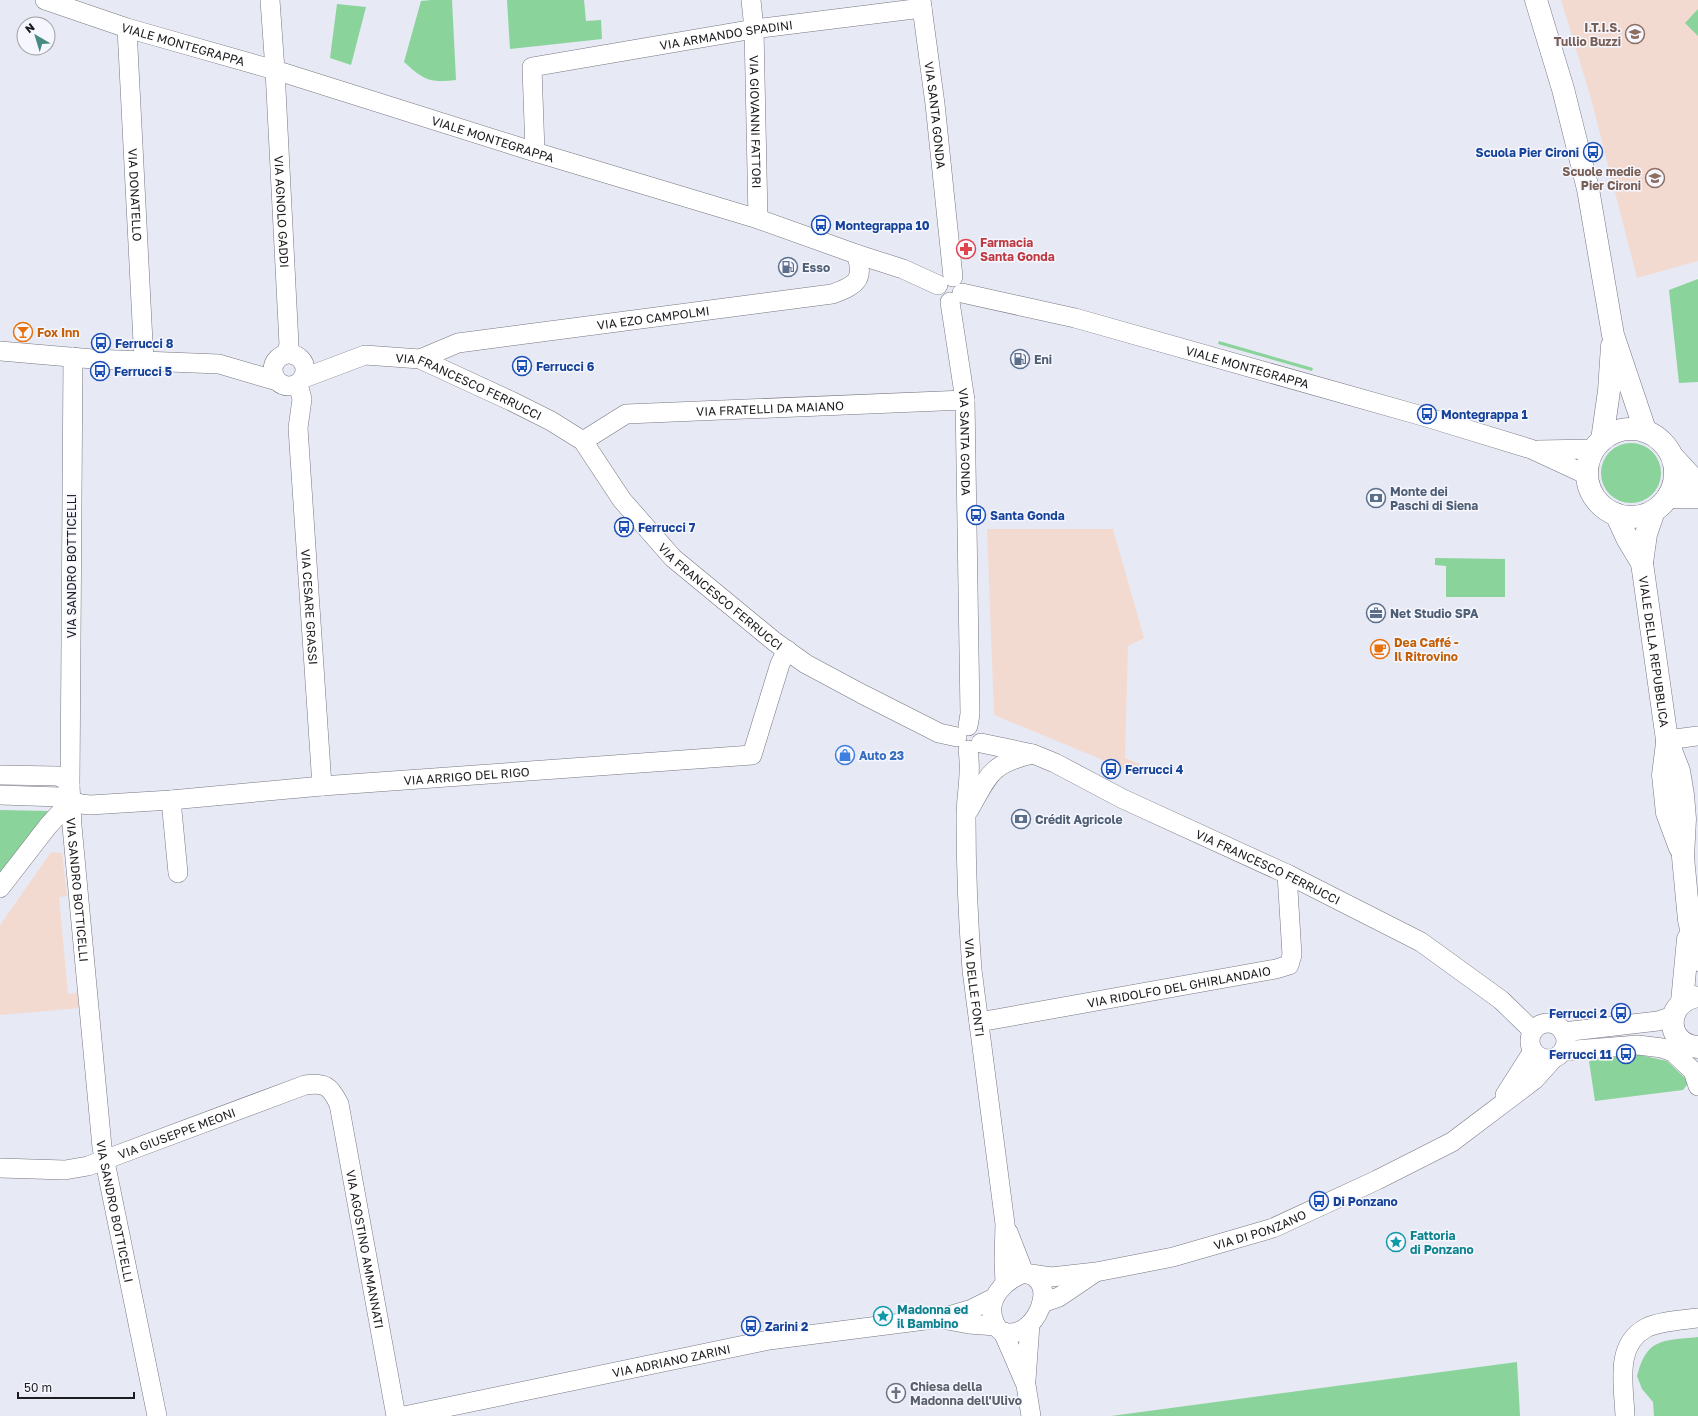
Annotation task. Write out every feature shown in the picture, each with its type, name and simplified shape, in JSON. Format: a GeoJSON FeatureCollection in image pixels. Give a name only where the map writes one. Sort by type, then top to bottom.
{"type":"FeatureCollection","features":[{"type":"Feature","properties":{"kind":"main road"},"geometry":{"type":"LineString","coordinates":[[1536,0],[1563,89],[1588,189],[1613,335],[1645,430]]}},
{"type":"Feature","properties":{"kind":"main road"},"geometry":{"type":"LineString","coordinates":[[1613,335],[1609,391],[1598,444],[1588,461],[1587,475],[1589,488],[1595,499],[1604,508],[1616,514],[1629,517],[1635,516],[1661,504],[1698,497]]}},
{"type":"Feature","properties":{"kind":"main road"},"geometry":{"type":"LineString","coordinates":[[1598,444],[1612,433],[1625,429],[1645,430],[1664,443],[1672,456],[1694,481],[1698,482]]}},
{"type":"Feature","properties":{"kind":"main road"},"geometry":{"type":"LineString","coordinates":[[1642,563],[1646,534],[1661,504],[1674,484],[1675,470],[1672,456]]}},
{"type":"Feature","properties":{"kind":"main road"},"geometry":{"type":"LineString","coordinates":[[1616,514],[1627,538],[1642,563]]}},
{"type":"Feature","properties":{"kind":"main road","name":"VIALE DELLA REPUBBLICA"},"geometry":{"type":"LineString","coordinates":[[1642,563],[1667,740],[1662,775],[1667,814],[1683,856],[1689,920]]}},
{"type":"Feature","properties":{"kind":"main road"},"geometry":{"type":"LineString","coordinates":[[1689,920],[1698,960]]}},
{"type":"Feature","properties":{"kind":"main road"},"geometry":{"type":"LineString","coordinates":[[1689,920],[1684,1005],[1674,1031],[1684,1044],[1698,1048]]}},
{"type":"Feature","properties":{"kind":"street","name":"VIA AGNOLO GADDI"},"geometry":{"type":"LineString","coordinates":[[270,0],[276,70],[289,345],[286,354]]}},
{"type":"Feature","properties":{"kind":"street","name":"VIA GIOVANNI FATTORI"},"geometry":{"type":"LineString","coordinates":[[751,0],[754,30],[758,220]]}},
{"type":"Feature","properties":{"kind":"street","name":"VIALE MONTEGRAPPA"},"geometry":{"type":"LineString","coordinates":[[52,1],[127,28],[276,70],[535,152],[758,220],[903,269],[951,289],[1083,320],[1290,380],[1343,393],[1530,450]]}},
{"type":"Feature","properties":{"kind":"street","name":"VIA ARMANDO SPADINI"},"geometry":{"type":"LineString","coordinates":[[535,152],[532,67],[922,4]]}},
{"type":"Feature","properties":{"kind":"street","name":"VIA SANTA GONDA"},"geometry":{"type":"LineString","coordinates":[[922,4],[935,104],[951,289],[965,400],[970,714],[968,739]]}},
{"type":"Feature","properties":{"kind":"street","name":"VIA DONATELLO"},"geometry":{"type":"LineString","coordinates":[[127,28],[144,362]]}},
{"type":"Feature","properties":{"kind":"street","name":"VIA EZO CAMPOLMI"},"geometry":{"type":"LineString","coordinates":[[420,359],[458,343],[832,294],[853,286],[859,276],[860,263],[856,254]]}},
{"type":"Feature","properties":{"kind":"street"},"geometry":{"type":"LineString","coordinates":[[0,351],[144,362],[219,364],[291,382],[305,372],[303,362],[294,355],[286,354],[281,356],[273,365],[273,376],[291,382]]}},
{"type":"Feature","properties":{"kind":"street","name":"VIA FRANCESCO FERRUCCI"},"geometry":{"type":"LineString","coordinates":[[291,382],[365,355],[420,359],[551,421],[583,441],[622,500],[673,558],[775,642],[806,664],[868,698],[938,733],[1033,754],[1123,798],[1287,874],[1421,942],[1501,1000],[1533,1031]]}},
{"type":"Feature","properties":{"kind":"street","name":"VIA SANDRO BOTTICELLI"},"geometry":{"type":"LineString","coordinates":[[73,357],[70,793],[72,834],[104,1160],[157,1416]]}},
{"type":"Feature","properties":{"kind":"street","name":"VIA CESARE GRASSI"},"geometry":{"type":"LineString","coordinates":[[291,382],[298,428],[322,786]]}},
{"type":"Feature","properties":{"kind":"street","name":"VIA FRATELLI DA MAIANO"},"geometry":{"type":"LineString","coordinates":[[583,441],[626,414],[965,400]]}},
{"type":"Feature","properties":{"kind":"street"},"geometry":{"type":"LineString","coordinates":[[1530,450],[1598,444]]}},
{"type":"Feature","properties":{"kind":"street"},"geometry":{"type":"LineString","coordinates":[[1530,450],[1587,475]]}},
{"type":"Feature","properties":{"kind":"street","name":"VIA ARRIGO DEL RIGO"},"geometry":{"type":"LineString","coordinates":[[0,796],[60,797],[70,793],[82,804],[90,805],[170,800],[322,786],[752,755],[780,664],[787,650]]}},
{"type":"Feature","properties":{"kind":"street"},"geometry":{"type":"LineString","coordinates":[[1667,740],[1698,736]]}},
{"type":"Feature","properties":{"kind":"street","name":"VIA DELLE FONTI"},"geometry":{"type":"LineString","coordinates":[[968,739],[970,764],[966,815],[969,932],[972,970],[1005,1224],[1005,1283]]}},
{"type":"Feature","properties":{"kind":"street"},"geometry":{"type":"LineString","coordinates":[[966,815],[986,780],[993,771],[1012,759],[1033,754]]}},
{"type":"Feature","properties":{"kind":"street"},"geometry":{"type":"LineString","coordinates":[[0,774],[58,776],[64,778],[70,793],[48,826],[0,888]]}},
{"type":"Feature","properties":{"kind":"street"},"geometry":{"type":"LineString","coordinates":[[170,800],[178,873]]}},
{"type":"Feature","properties":{"kind":"street","name":"VIA RIDOLFO DEL GHIRLANDAIO"},"geometry":{"type":"LineString","coordinates":[[979,1022],[1276,969],[1289,965],[1292,955],[1287,874]]}},
{"type":"Feature","properties":{"kind":"street"},"geometry":{"type":"LineString","coordinates":[[1563,1032],[1658,1021],[1684,1005]]}},
{"type":"Feature","properties":{"kind":"street"},"geometry":{"type":"LineString","coordinates":[[1558,1054],[1566,1041],[1563,1032],[1554,1024],[1542,1024],[1533,1031],[1530,1039],[1533,1051],[1542,1058],[1558,1054],[1638,1045],[1662,1048],[1673,1052],[1693,1071],[1698,1086]]}},
{"type":"Feature","properties":{"kind":"street"},"geometry":{"type":"LineString","coordinates":[[1495,1109],[1521,1072],[1533,1051]]}},
{"type":"Feature","properties":{"kind":"street","name":"VIA DI PONZANO"},"geometry":{"type":"LineString","coordinates":[[1028,1274],[1051,1277],[1096,1272],[1173,1257],[1273,1228],[1377,1180],[1452,1142],[1534,1080],[1558,1054]]}},
{"type":"Feature","properties":{"kind":"street","name":"VIA GIUSEPPE MEONI"},"geometry":{"type":"LineString","coordinates":[[0,1168],[65,1170],[88,1166],[305,1085],[317,1083],[327,1086]]}},
{"type":"Feature","properties":{"kind":"street","name":"VIA AGOSTINO AMMANNATI"},"geometry":{"type":"LineString","coordinates":[[327,1086],[333,1092],[339,1104],[396,1416]]}},
{"type":"Feature","properties":{"kind":"street","name":"VIA DELLE FONTI"},"geometry":{"type":"LineString","coordinates":[[1005,1224],[1028,1274]]}},
{"type":"Feature","properties":{"kind":"street"},"geometry":{"type":"LineString","coordinates":[[1042,1303],[1059,1297],[1096,1272]]}},
{"type":"Feature","properties":{"kind":"street"},"geometry":{"type":"LineString","coordinates":[[941,1318],[999,1329],[1011,1333],[1020,1330],[1030,1324],[1040,1310],[1043,1291],[1039,1281],[1028,1274],[1015,1277],[1005,1283],[994,1298],[991,1307],[992,1316],[999,1329],[1026,1385]]}},
{"type":"Feature","properties":{"kind":"street"},"geometry":{"type":"LineString","coordinates":[[941,1318],[972,1309],[994,1298]]}},
{"type":"Feature","properties":{"kind":"street","name":"VIA ADRIANO ZARINI"},"geometry":{"type":"LineString","coordinates":[[404,1416],[425,1414],[769,1340],[941,1318]]}},
{"type":"Feature","properties":{"kind":"street"},"geometry":{"type":"LineString","coordinates":[[1625,1416],[1623,1367],[1625,1351],[1633,1339],[1646,1328],[1698,1318]]}},
{"type":"Feature","properties":{"kind":"street"},"geometry":{"type":"LineString","coordinates":[[1030,1324],[1026,1385],[1031,1416]]}},
{"type":"Feature","properties":{"kind":"shaded area","name":"Scuole medie Pier Cironi"},"geometry":{"type":"Polygon","coordinates":[[[1561,0],[1698,0],[1698,261],[1637,278],[1590,95],[1561,0]]]}},
{"type":"Feature","properties":{"kind":"shaded area"},"geometry":{"type":"Polygon","coordinates":[[[987,529],[1113,529],[1144,638],[1128,646],[1125,758],[1140,764],[1134,773],[994,715],[987,529]]]}},
{"type":"Feature","properties":{"kind":"shaded area"},"geometry":{"type":"Polygon","coordinates":[[[51,852],[62,853],[67,896],[59,897],[68,994],[79,993],[80,1008],[0,1015],[0,925],[51,852]]]}},
{"type":"Feature","properties":{"kind":"green space"},"geometry":{"type":"Polygon","coordinates":[[[452,0],[456,80],[439,81],[427,79],[404,62],[421,1],[452,0]]]}},
{"type":"Feature","properties":{"kind":"green space"},"geometry":{"type":"Polygon","coordinates":[[[507,0],[584,0],[586,21],[601,20],[602,39],[510,49],[507,0]]]}},
{"type":"Feature","properties":{"kind":"green space"},"geometry":{"type":"Polygon","coordinates":[[[337,4],[366,7],[351,65],[330,58],[337,4]]]}},
{"type":"Feature","properties":{"kind":"green space"},"geometry":{"type":"Polygon","coordinates":[[[1698,9],[1698,36],[1685,23],[1698,9]]]}},
{"type":"Feature","properties":{"kind":"green space"},"geometry":{"type":"Polygon","coordinates":[[[1698,279],[1698,382],[1679,383],[1669,290],[1698,279]]]}},
{"type":"Feature","properties":{"kind":"green space"},"geometry":{"type":"Polygon","coordinates":[[[1219,341],[1313,368],[1312,371],[1218,344],[1219,341]]]}},
{"type":"Feature","properties":{"kind":"green space"},"geometry":{"type":"Polygon","coordinates":[[[1625,443],[1637,443],[1648,448],[1656,456],[1661,467],[1659,485],[1648,498],[1637,503],[1625,503],[1614,498],[1606,490],[1601,479],[1601,467],[1606,456],[1614,448],[1625,443]]]}},
{"type":"Feature","properties":{"kind":"green space"},"geometry":{"type":"Polygon","coordinates":[[[1435,558],[1505,559],[1505,597],[1446,597],[1446,566],[1435,565],[1435,558]]]}},
{"type":"Feature","properties":{"kind":"green space"},"geometry":{"type":"Polygon","coordinates":[[[0,810],[48,811],[0,873],[0,810]]]}},
{"type":"Feature","properties":{"kind":"green space"},"geometry":{"type":"Polygon","coordinates":[[[1635,1054],[1667,1061],[1689,1082],[1683,1090],[1595,1101],[1589,1061],[1635,1054]]]}},
{"type":"Feature","properties":{"kind":"green space"},"geometry":{"type":"Polygon","coordinates":[[[1698,1337],[1698,1416],[1654,1416],[1653,1402],[1642,1389],[1637,1376],[1641,1363],[1646,1354],[1658,1343],[1675,1339],[1698,1337]]]}},
{"type":"Feature","properties":{"kind":"green space"},"geometry":{"type":"Polygon","coordinates":[[[1517,1362],[1520,1416],[1111,1416],[1517,1362]]]}},
{"type":"Feature","properties":{"kind":"place","name":"I.T.I.S. Tullio Buzzi"},"geometry":{"type":"Point","coordinates":[1635,34]}},
{"type":"Feature","properties":{"kind":"place","name":"Scuola Pier Cironi"},"geometry":{"type":"Point","coordinates":[1593,152]}},
{"type":"Feature","properties":{"kind":"place","name":"Scuole medie Pier Cironi"},"geometry":{"type":"Point","coordinates":[1655,178]}},
{"type":"Feature","properties":{"kind":"place","name":"Montegrappa 10"},"geometry":{"type":"Point","coordinates":[821,225]}},
{"type":"Feature","properties":{"kind":"place","name":"Farmacia Santa Gonda"},"geometry":{"type":"Point","coordinates":[966,249]}},
{"type":"Feature","properties":{"kind":"place","name":"Esso"},"geometry":{"type":"Point","coordinates":[788,267]}},
{"type":"Feature","properties":{"kind":"place","name":"Fox Inn"},"geometry":{"type":"Point","coordinates":[23,332]}},
{"type":"Feature","properties":{"kind":"place","name":"Ferrucci 8"},"geometry":{"type":"Point","coordinates":[101,343]}},
{"type":"Feature","properties":{"kind":"place","name":"Eni"},"geometry":{"type":"Point","coordinates":[1020,359]}},
{"type":"Feature","properties":{"kind":"place","name":"Ferrucci 6"},"geometry":{"type":"Point","coordinates":[522,366]}},
{"type":"Feature","properties":{"kind":"place","name":"Ferrucci 5"},"geometry":{"type":"Point","coordinates":[100,371]}},
{"type":"Feature","properties":{"kind":"place","name":"Montegrappa 1"},"geometry":{"type":"Point","coordinates":[1427,414]}},
{"type":"Feature","properties":{"kind":"place","name":"Monte dei Paschi di Siena"},"geometry":{"type":"Point","coordinates":[1376,498]}},
{"type":"Feature","properties":{"kind":"place","name":"Santa Gonda"},"geometry":{"type":"Point","coordinates":[976,515]}},
{"type":"Feature","properties":{"kind":"place","name":"Ferrucci 7"},"geometry":{"type":"Point","coordinates":[624,527]}},
{"type":"Feature","properties":{"kind":"place","name":"Net Studio SPA"},"geometry":{"type":"Point","coordinates":[1376,613]}},
{"type":"Feature","properties":{"kind":"place","name":"Dea Caffé - Il Ritrovino"},"geometry":{"type":"Point","coordinates":[1380,649]}},
{"type":"Feature","properties":{"kind":"place","name":"Auto 23"},"geometry":{"type":"Point","coordinates":[845,755]}},
{"type":"Feature","properties":{"kind":"place","name":"Ferrucci 4"},"geometry":{"type":"Point","coordinates":[1111,769]}},
{"type":"Feature","properties":{"kind":"place","name":"Crédit Agricole"},"geometry":{"type":"Point","coordinates":[1021,819]}},
{"type":"Feature","properties":{"kind":"place","name":"Ferrucci 2"},"geometry":{"type":"Point","coordinates":[1621,1013]}},
{"type":"Feature","properties":{"kind":"place","name":"Ferrucci 11"},"geometry":{"type":"Point","coordinates":[1626,1054]}},
{"type":"Feature","properties":{"kind":"place","name":"Di Ponzano"},"geometry":{"type":"Point","coordinates":[1319,1201]}},
{"type":"Feature","properties":{"kind":"place","name":"Fattoria di Ponzano"},"geometry":{"type":"Point","coordinates":[1396,1242]}},
{"type":"Feature","properties":{"kind":"place","name":"Madonna ed il Bambino"},"geometry":{"type":"Point","coordinates":[883,1316]}},
{"type":"Feature","properties":{"kind":"place","name":"Zarini 2"},"geometry":{"type":"Point","coordinates":[751,1326]}},
{"type":"Feature","properties":{"kind":"place","name":"Chiesa della Madonna dell'Ulivo"},"geometry":{"type":"Point","coordinates":[896,1393]}}]}
